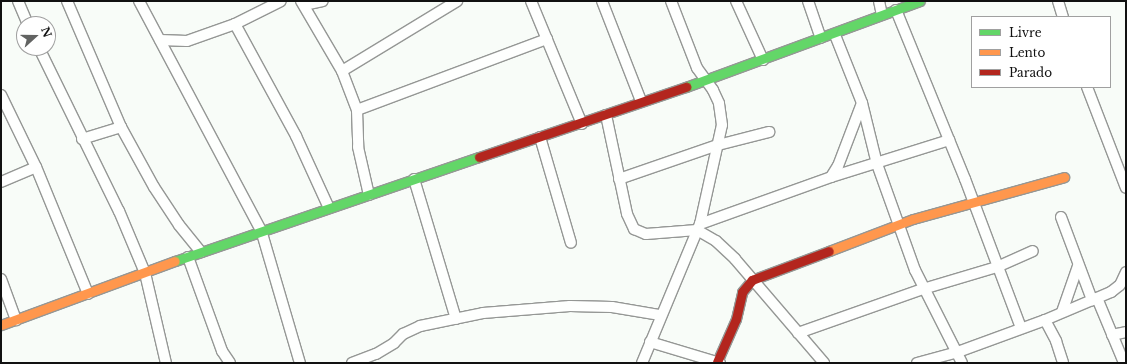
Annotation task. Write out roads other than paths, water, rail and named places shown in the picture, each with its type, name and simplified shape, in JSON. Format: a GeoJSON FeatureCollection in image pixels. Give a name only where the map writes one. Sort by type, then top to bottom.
{"type":"FeatureCollection","features":[{"type":"Feature","properties":{"kind":"street"},"geometry":{"type":"LineString","coordinates":[[18,1],[25,16]]}},
{"type":"Feature","properties":{"kind":"street"},"geometry":{"type":"LineString","coordinates":[[67,1],[121,127],[154,187],[179,225],[201,252]]}},
{"type":"Feature","properties":{"kind":"street"},"geometry":{"type":"LineString","coordinates":[[139,1],[261,230],[300,363]]}},
{"type":"Feature","properties":{"kind":"street"},"geometry":{"type":"LineString","coordinates":[[160,40],[187,41],[235,24],[281,1]]}},
{"type":"Feature","properties":{"kind":"street"},"geometry":{"type":"LineString","coordinates":[[323,1],[303,3],[342,71],[357,110],[358,147],[369,195]]}},
{"type":"Feature","properties":{"kind":"street"},"geometry":{"type":"LineString","coordinates":[[342,71],[457,1]]}},
{"type":"Feature","properties":{"kind":"street"},"geometry":{"type":"LineString","coordinates":[[531,1],[582,124]]}},
{"type":"Feature","properties":{"kind":"street"},"geometry":{"type":"LineString","coordinates":[[602,1],[642,101]]}},
{"type":"Feature","properties":{"kind":"street"},"geometry":{"type":"LineString","coordinates":[[642,363],[660,314],[699,227],[722,125],[719,103],[706,80],[697,68],[670,1]]}},
{"type":"Feature","properties":{"kind":"street"},"geometry":{"type":"LineString","coordinates":[[736,1],[763,60]]}},
{"type":"Feature","properties":{"kind":"street"},"geometry":{"type":"LineString","coordinates":[[808,1],[821,38]]}},
{"type":"Feature","properties":{"kind":"street"},"geometry":{"type":"LineString","coordinates":[[879,1],[882,16]]}},
{"type":"Feature","properties":{"kind":"street"},"geometry":{"type":"LineString","coordinates":[[1,325],[261,230],[582,124],[642,101],[763,60],[821,38],[835,35],[920,1]]}},
{"type":"Feature","properties":{"kind":"street"},"geometry":{"type":"LineString","coordinates":[[1058,1],[1063,16]]}},
{"type":"Feature","properties":{"kind":"street"},"geometry":{"type":"LineString","coordinates":[[896,10],[974,201],[997,267],[1021,328]]}},
{"type":"Feature","properties":{"kind":"street"},"geometry":{"type":"LineString","coordinates":[[235,24],[296,136],[329,208]]}},
{"type":"Feature","properties":{"kind":"street"},"geometry":{"type":"LineString","coordinates":[[835,35],[862,103],[877,164],[923,289],[955,353],[962,363]]}},
{"type":"Feature","properties":{"kind":"street"},"geometry":{"type":"LineString","coordinates":[[357,110],[548,39]]}},
{"type":"Feature","properties":{"kind":"street"},"geometry":{"type":"LineString","coordinates":[[43,56],[82,139],[119,211],[145,273],[166,363]]}},
{"type":"Feature","properties":{"kind":"street"},"geometry":{"type":"LineString","coordinates":[[1087,88],[1126,188]]}},
{"type":"Feature","properties":{"kind":"street"},"geometry":{"type":"LineString","coordinates":[[1,94],[5,110],[36,168],[88,294]]}},
{"type":"Feature","properties":{"kind":"street"},"geometry":{"type":"LineString","coordinates":[[831,177],[838,166],[862,103]]}},
{"type":"Feature","properties":{"kind":"street"},"geometry":{"type":"LineString","coordinates":[[606,115],[627,214],[634,229],[646,234],[699,227],[831,177],[877,164],[949,140]]}},
{"type":"Feature","properties":{"kind":"street"},"geometry":{"type":"LineString","coordinates":[[82,139],[121,127]]}},
{"type":"Feature","properties":{"kind":"street"},"geometry":{"type":"LineString","coordinates":[[620,179],[718,145],[769,132]]}},
{"type":"Feature","properties":{"kind":"street"},"geometry":{"type":"LineString","coordinates":[[540,137],[572,243]]}},
{"type":"Feature","properties":{"kind":"street"},"geometry":{"type":"LineString","coordinates":[[1,182],[36,168]]}},
{"type":"Feature","properties":{"kind":"street"},"geometry":{"type":"LineString","coordinates":[[650,342],[718,363],[736,320],[742,292],[752,280],[900,224],[974,201],[1064,177]]}},
{"type":"Feature","properties":{"kind":"street"},"geometry":{"type":"LineString","coordinates":[[414,179],[456,319]]}},
{"type":"Feature","properties":{"kind":"street"},"geometry":{"type":"LineString","coordinates":[[1061,217],[1078,266],[1124,363]]}},
{"type":"Feature","properties":{"kind":"street"},"geometry":{"type":"LineString","coordinates":[[699,227],[722,246],[824,363]]}},
{"type":"Feature","properties":{"kind":"street"},"geometry":{"type":"LineString","coordinates":[[798,333],[923,289],[997,267],[1033,251]]}},
{"type":"Feature","properties":{"kind":"street"},"geometry":{"type":"LineString","coordinates":[[188,257],[222,351],[230,363]]}},
{"type":"Feature","properties":{"kind":"street"},"geometry":{"type":"LineString","coordinates":[[1062,312],[1078,266]]}},
{"type":"Feature","properties":{"kind":"street"},"geometry":{"type":"LineString","coordinates":[[916,363],[955,353],[1045,320],[1094,299],[1118,287],[1126,272]]}},
{"type":"Feature","properties":{"kind":"street"},"geometry":{"type":"LineString","coordinates":[[1,279],[16,320]]}},
{"type":"Feature","properties":{"kind":"street"},"geometry":{"type":"LineString","coordinates":[[352,363],[376,354],[394,343],[403,334],[420,326],[456,319],[547,306],[612,307],[660,314]]}},
{"type":"Feature","properties":{"kind":"street"},"geometry":{"type":"LineString","coordinates":[[1045,320],[1056,340],[1063,363]]}},
{"type":"Feature","properties":{"kind":"street"},"geometry":{"type":"LineString","coordinates":[[1112,335],[1126,332]]}}]}
